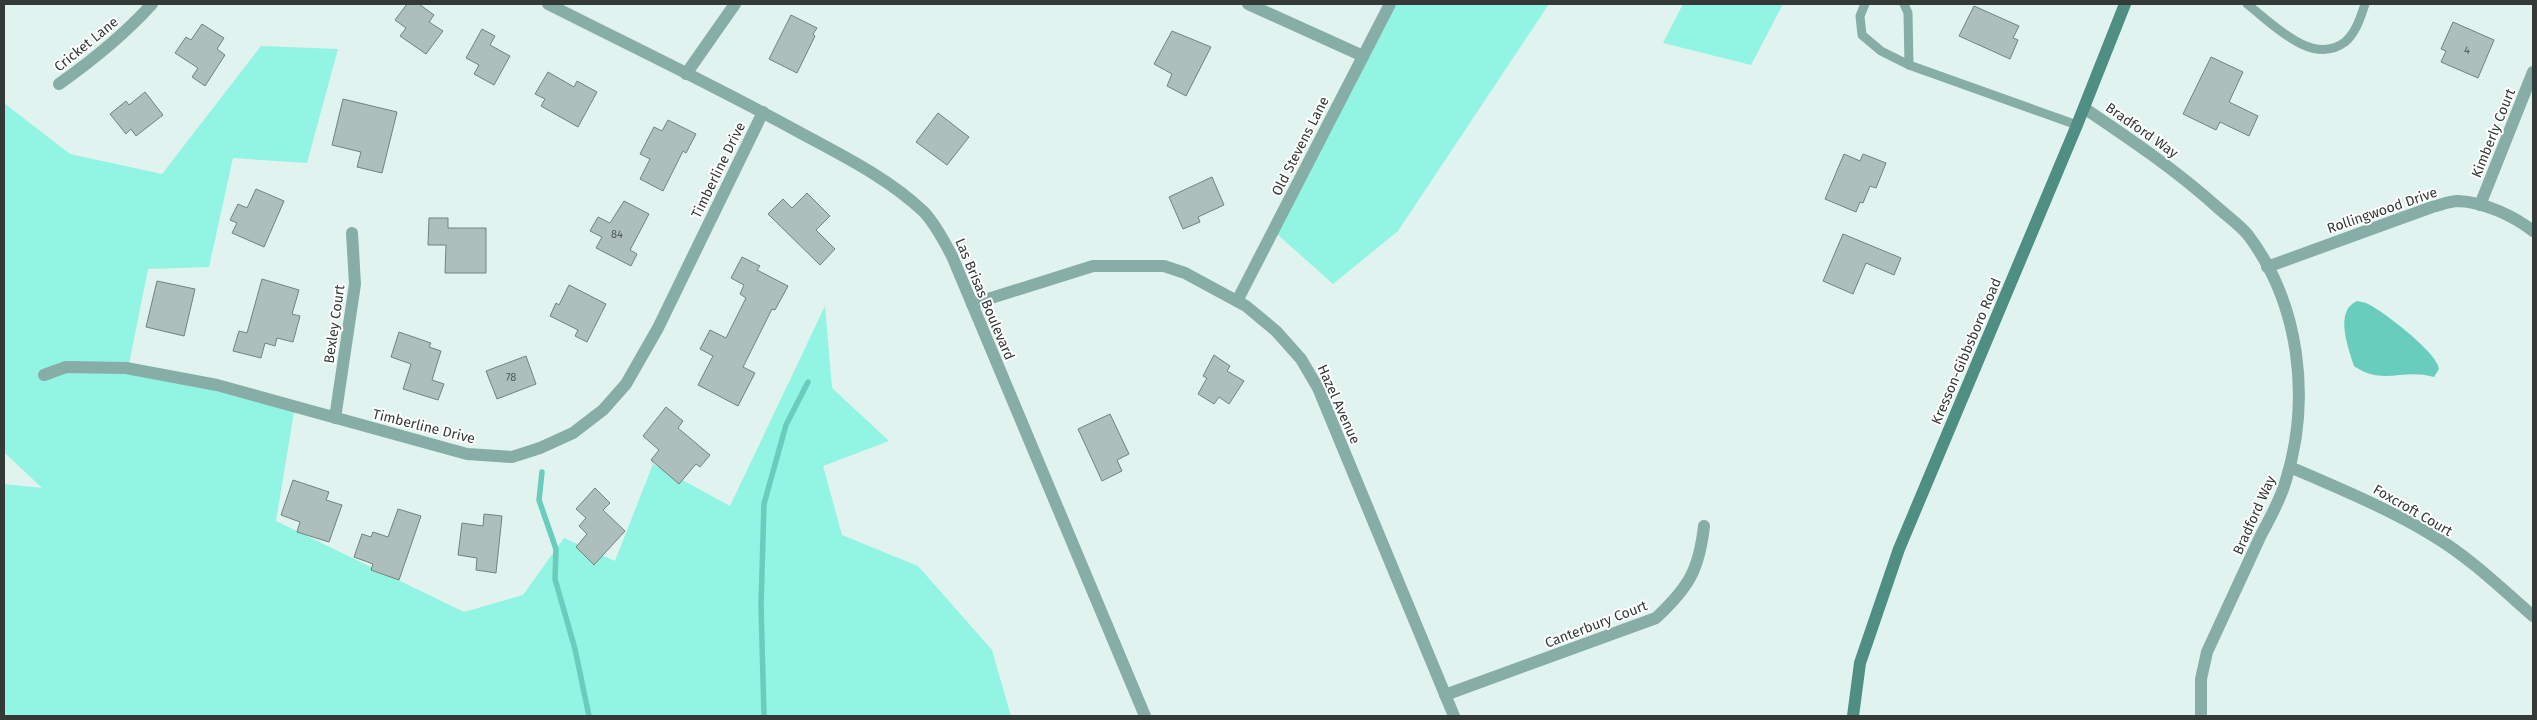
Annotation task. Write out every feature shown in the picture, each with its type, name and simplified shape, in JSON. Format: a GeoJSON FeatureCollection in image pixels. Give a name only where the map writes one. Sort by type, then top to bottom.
{"type":"FeatureCollection","features":[{"type":"Feature","properties":{"kind":"street","name":"Cricket Lane"},"geometry":{"type":"LineString","coordinates":[[59,84],[95,58],[130,28],[152,4]]}},
{"type":"Feature","properties":{"kind":"street","name":"Las Brisas Boulevard"},"geometry":{"type":"LineString","coordinates":[[548,4],[763,112],[871,171],[919,208],[938,230],[952,256],[1145,716]]}},
{"type":"Feature","properties":{"kind":"street"},"geometry":{"type":"LineString","coordinates":[[686,74],[735,4]]}},
{"type":"Feature","properties":{"kind":"street"},"geometry":{"type":"LineString","coordinates":[[1248,4],[1363,56]]}},
{"type":"Feature","properties":{"kind":"street","name":"Old Stevens Lane"},"geometry":{"type":"LineString","coordinates":[[1236,301],[1390,4]]}},
{"type":"Feature","properties":{"kind":"street","name":"Kresson-Gibbsboro Road"},"geometry":{"type":"LineString","coordinates":[[1853,716],[1860,663],[1899,549],[2077,125],[2125,4]]}},
{"type":"Feature","properties":{"kind":"street","name":"Kimberly Court"},"geometry":{"type":"LineString","coordinates":[[2480,205],[2533,72]]}},
{"type":"Feature","properties":{"kind":"street","name":"Bradford Way"},"geometry":{"type":"LineString","coordinates":[[2084,108],[2146,149],[2198,190],[2248,234],[2267,268],[2289,321],[2297,352],[2299,401],[2294,449],[2290,467],[2286,482],[2207,652],[2201,679],[2201,716]]}},
{"type":"Feature","properties":{"kind":"street","name":"Timberline Drive"},"geometry":{"type":"LineString","coordinates":[[44,375],[66,368],[126,368],[217,385],[467,454],[512,457],[574,433],[603,410],[626,384],[658,328],[763,112]]}},
{"type":"Feature","properties":{"kind":"street","name":"Rollingwood Drive"},"geometry":{"type":"LineString","coordinates":[[2267,268],[2432,207],[2457,201],[2480,205],[2504,214],[2533,232]]}},
{"type":"Feature","properties":{"kind":"street","name":"Bexley Court"},"geometry":{"type":"LineString","coordinates":[[335,418],[355,284],[352,233]]}},
{"type":"Feature","properties":{"kind":"street","name":"Hazel Avenue"},"geometry":{"type":"LineString","coordinates":[[972,304],[1093,266],[1132,264],[1164,266],[1185,272],[1236,301],[1276,331],[1301,359],[1318,388],[1454,716]]}},
{"type":"Feature","properties":{"kind":"street","name":"Foxcroft Court"},"geometry":{"type":"LineString","coordinates":[[2290,467],[2367,500],[2433,535],[2486,575],[2533,616]]}},
{"type":"Feature","properties":{"kind":"street","name":"Canterbury Court"},"geometry":{"type":"LineString","coordinates":[[1445,695],[1656,618],[1675,600],[1690,579],[1700,556],[1704,526]]}},
{"type":"Feature","properties":{"kind":"lane"},"geometry":{"type":"LineString","coordinates":[[1865,4],[1860,16],[1862,36],[1882,51],[1909,64],[2077,125]]}},
{"type":"Feature","properties":{"kind":"lane"},"geometry":{"type":"LineString","coordinates":[[1904,4],[1908,13],[1909,64]]}},
{"type":"Feature","properties":{"kind":"lane"},"geometry":{"type":"LineString","coordinates":[[2247,4],[2297,42],[2313,49],[2329,49],[2346,41],[2357,26],[2366,4]]}},
{"type":"Feature","properties":{"kind":"shaded area"},"geometry":{"type":"Polygon","coordinates":[[[1393,4],[1549,4],[1398,231],[1333,284],[1277,234],[1393,4]]]}},
{"type":"Feature","properties":{"kind":"shaded area"},"geometry":{"type":"Polygon","coordinates":[[[1683,4],[1783,4],[1751,65],[1663,43],[1683,4]]]}},
{"type":"Feature","properties":{"kind":"shaded area"},"geometry":{"type":"Polygon","coordinates":[[[261,46],[338,49],[307,163],[233,158],[209,267],[148,269],[129,364],[295,406],[276,521],[464,612],[523,595],[564,538],[615,561],[653,464],[730,506],[825,306],[832,388],[889,441],[823,466],[842,535],[918,566],[992,650],[1011,716],[4,716],[4,484],[42,488],[4,452],[4,103],[70,154],[162,174],[261,46]]]}},
{"type":"Feature","properties":{"kind":"shaded area"},"geometry":{"type":"Polygon","coordinates":[[[2357,301],[2367,303],[2375,308],[2397,324],[2430,353],[2437,362],[2439,369],[2434,377],[2412,374],[2374,375],[2354,366],[2346,340],[2344,321],[2350,306],[2357,301]]]}},
{"type":"Feature","properties":{"kind":"building"},"geometry":{"type":"Polygon","coordinates":[[[407,4],[419,4],[434,15],[429,22],[443,31],[426,54],[400,36],[406,28],[395,20],[407,4]]]}},
{"type":"Feature","properties":{"kind":"building"},"geometry":{"type":"Polygon","coordinates":[[[1974,6],[2019,26],[2013,38],[2018,40],[2010,59],[1959,36],[1974,6]]]}},
{"type":"Feature","properties":{"kind":"building"},"geometry":{"type":"Polygon","coordinates":[[[791,15],[817,28],[797,73],[769,59],[791,15]]]}},
{"type":"Feature","properties":{"kind":"building"},"geometry":{"type":"Polygon","coordinates":[[[2453,22],[2494,40],[2478,78],[2441,62],[2446,51],[2441,49],[2453,22]]]}},
{"type":"Feature","properties":{"kind":"building"},"geometry":{"type":"Polygon","coordinates":[[[202,24],[224,38],[217,49],[225,55],[205,86],[192,77],[198,68],[175,53],[186,37],[191,40],[202,24]]]}},
{"type":"Feature","properties":{"kind":"building"},"geometry":{"type":"Polygon","coordinates":[[[482,29],[495,36],[490,45],[510,56],[494,85],[474,74],[479,65],[466,58],[482,29]]]}},
{"type":"Feature","properties":{"kind":"building"},"geometry":{"type":"Polygon","coordinates":[[[1172,31],[1211,47],[1186,96],[1167,86],[1172,74],[1154,64],[1172,31]]]}},
{"type":"Feature","properties":{"kind":"building"},"geometry":{"type":"Polygon","coordinates":[[[2211,57],[2243,72],[2229,102],[2258,116],[2249,136],[2220,122],[2216,130],[2183,114],[2211,57]]]}},
{"type":"Feature","properties":{"kind":"building"},"geometry":{"type":"Polygon","coordinates":[[[548,72],[574,87],[577,81],[597,92],[578,127],[541,106],[545,99],[535,94],[548,72]]]}},
{"type":"Feature","properties":{"kind":"building"},"geometry":{"type":"Polygon","coordinates":[[[145,92],[163,115],[136,136],[131,129],[126,134],[110,114],[126,101],[129,105],[145,92]]]}},
{"type":"Feature","properties":{"kind":"building"},"geometry":{"type":"Polygon","coordinates":[[[343,99],[397,112],[382,173],[357,167],[361,152],[332,145],[343,99]]]}},
{"type":"Feature","properties":{"kind":"building"},"geometry":{"type":"Polygon","coordinates":[[[938,113],[969,137],[947,165],[916,142],[938,113]]]}},
{"type":"Feature","properties":{"kind":"building"},"geometry":{"type":"Polygon","coordinates":[[[668,120],[696,134],[686,153],[683,151],[663,191],[640,179],[650,159],[640,154],[654,127],[662,131],[668,120]]]}},
{"type":"Feature","properties":{"kind":"building"},"geometry":{"type":"Polygon","coordinates":[[[1844,154],[1860,161],[1863,154],[1886,163],[1876,188],[1870,186],[1863,203],[1860,202],[1856,212],[1825,199],[1844,154]]]}},
{"type":"Feature","properties":{"kind":"building"},"geometry":{"type":"Polygon","coordinates":[[[1212,177],[1224,205],[1198,217],[1200,222],[1183,229],[1169,197],[1212,177]]]}},
{"type":"Feature","properties":{"kind":"building"},"geometry":{"type":"Polygon","coordinates":[[[256,189],[284,201],[264,247],[232,233],[237,223],[230,220],[238,204],[247,208],[256,189]]]}},
{"type":"Feature","properties":{"kind":"building"},"geometry":{"type":"Polygon","coordinates":[[[807,193],[830,216],[816,230],[835,249],[820,265],[768,214],[783,199],[792,208],[807,193]]]}},
{"type":"Feature","properties":{"kind":"building"},"geometry":{"type":"Polygon","coordinates":[[[624,201],[649,214],[630,250],[637,254],[631,266],[596,248],[602,237],[590,231],[598,217],[610,223],[624,201]]]}},
{"type":"Feature","properties":{"kind":"building"},"geometry":{"type":"Polygon","coordinates":[[[429,218],[448,218],[448,228],[486,228],[486,273],[445,273],[446,245],[428,245],[429,218]]]}},
{"type":"Feature","properties":{"kind":"building"},"geometry":{"type":"Polygon","coordinates":[[[1843,234],[1901,258],[1894,275],[1866,263],[1853,294],[1823,281],[1843,234]]]}},
{"type":"Feature","properties":{"kind":"building"},"geometry":{"type":"Polygon","coordinates":[[[742,257],[760,266],[757,270],[788,286],[775,310],[772,309],[743,367],[755,373],[738,406],[698,385],[713,356],[700,349],[710,330],[726,338],[746,298],[740,294],[744,285],[731,278],[742,257]]]}},
{"type":"Feature","properties":{"kind":"building"},"geometry":{"type":"Polygon","coordinates":[[[262,279],[299,290],[292,314],[300,316],[293,342],[277,338],[275,346],[265,343],[261,358],[233,351],[239,331],[247,333],[262,279]]]}},
{"type":"Feature","properties":{"kind":"building"},"geometry":{"type":"Polygon","coordinates":[[[157,281],[195,289],[184,336],[146,327],[157,281]]]}},
{"type":"Feature","properties":{"kind":"building"},"geometry":{"type":"Polygon","coordinates":[[[569,285],[606,304],[587,342],[575,336],[578,330],[550,316],[556,303],[559,305],[569,285]]]}},
{"type":"Feature","properties":{"kind":"building"},"geometry":{"type":"Polygon","coordinates":[[[399,332],[431,343],[429,347],[441,351],[432,380],[444,384],[438,400],[403,389],[411,364],[391,357],[399,332]]]}},
{"type":"Feature","properties":{"kind":"building"},"geometry":{"type":"Polygon","coordinates":[[[1214,355],[1230,366],[1227,371],[1244,381],[1229,404],[1219,397],[1214,404],[1198,394],[1207,378],[1203,376],[1214,355]]]}},
{"type":"Feature","properties":{"kind":"building"},"geometry":{"type":"Polygon","coordinates":[[[526,356],[536,384],[497,399],[486,371],[526,356]]]}},
{"type":"Feature","properties":{"kind":"building"},"geometry":{"type":"Polygon","coordinates":[[[666,407],[683,421],[678,428],[710,455],[700,467],[696,464],[679,484],[651,460],[659,450],[643,436],[666,407]]]}},
{"type":"Feature","properties":{"kind":"building"},"geometry":{"type":"Polygon","coordinates":[[[1110,414],[1129,454],[1117,460],[1122,471],[1102,481],[1078,429],[1110,414]]]}},
{"type":"Feature","properties":{"kind":"building"},"geometry":{"type":"Polygon","coordinates":[[[293,480],[329,492],[326,500],[342,505],[329,542],[297,532],[300,522],[281,515],[293,480]]]}},
{"type":"Feature","properties":{"kind":"building"},"geometry":{"type":"Polygon","coordinates":[[[595,488],[610,503],[603,510],[625,531],[594,565],[576,547],[587,534],[579,526],[586,518],[576,509],[595,488]]]}},
{"type":"Feature","properties":{"kind":"building"},"geometry":{"type":"Polygon","coordinates":[[[398,509],[421,516],[399,580],[371,570],[373,564],[354,557],[362,534],[371,537],[373,532],[388,537],[398,509]]]}},
{"type":"Feature","properties":{"kind":"building"},"geometry":{"type":"Polygon","coordinates":[[[484,514],[502,516],[496,573],[476,570],[477,558],[458,555],[462,523],[483,526],[484,514]]]}},
{"type":"Feature","properties":{"kind":"waterway"},"geometry":{"type":"LineString","coordinates":[[764,716],[761,605],[764,504],[786,425],[808,382]]}},
{"type":"Feature","properties":{"kind":"waterway"},"geometry":{"type":"LineString","coordinates":[[542,472],[539,500],[556,549],[555,579],[575,649],[589,716]]}}]}
